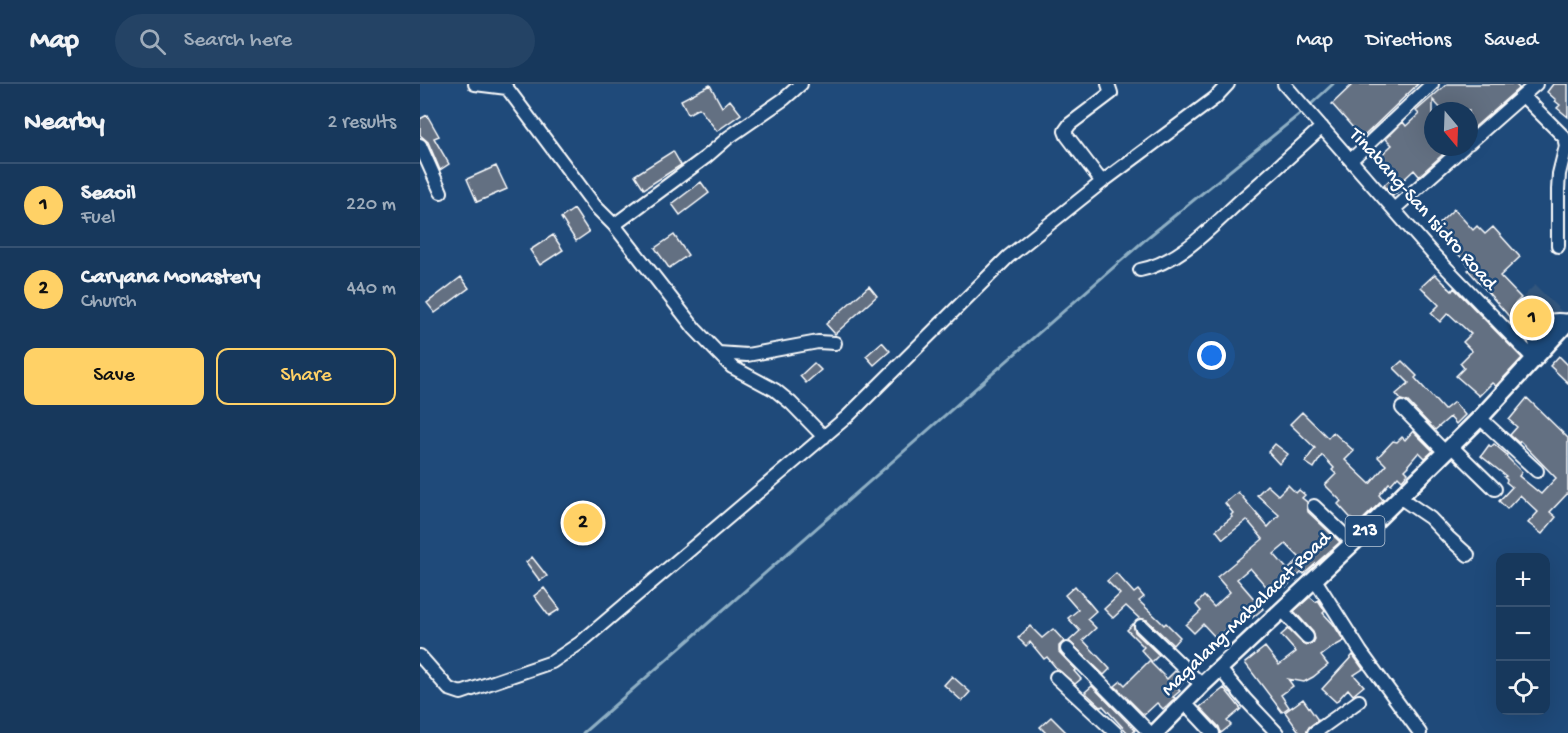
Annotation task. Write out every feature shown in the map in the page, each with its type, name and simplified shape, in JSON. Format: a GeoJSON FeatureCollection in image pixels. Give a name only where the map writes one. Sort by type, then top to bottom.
{"type":"FeatureCollection","features":[{"type":"Feature","properties":{"kind":"main road","name":"Magalang-Mabalacat Road"},"geometry":{"type":"LineString","coordinates":[[1157,732],[1219,668],[1353,543],[1480,418],[1568,321]]}},
{"type":"Feature","properties":{"kind":"street"},"geometry":{"type":"LineString","coordinates":[[475,84],[507,88],[595,206],[614,225],[695,329],[732,367],[776,390],[824,437]]}},
{"type":"Feature","properties":{"kind":"street"},"geometry":{"type":"LineString","coordinates":[[614,225],[706,157],[729,136],[784,99],[801,84]]}},
{"type":"Feature","properties":{"kind":"street"},"geometry":{"type":"LineString","coordinates":[[420,656],[449,689],[461,693],[552,662],[580,643],[848,416],[1008,257],[1102,182],[1215,98],[1228,84]]}},
{"type":"Feature","properties":{"kind":"street","name":"Tinabang-San Isidro Road"},"geometry":{"type":"LineString","coordinates":[[1284,84],[1431,252],[1537,356]]}},
{"type":"Feature","properties":{"kind":"street"},"geometry":{"type":"LineString","coordinates":[[1351,160],[1432,84]]}},
{"type":"Feature","properties":{"kind":"street"},"geometry":{"type":"LineString","coordinates":[[1478,135],[1536,84]]}},
{"type":"Feature","properties":{"kind":"street"},"geometry":{"type":"LineString","coordinates":[[1102,182],[1065,131],[1070,124],[1108,96],[1111,93],[1111,85]]}},
{"type":"Feature","properties":{"kind":"street"},"geometry":{"type":"LineString","coordinates":[[1523,96],[1566,136],[1557,190],[1558,246]]}},
{"type":"Feature","properties":{"kind":"street"},"geometry":{"type":"LineString","coordinates":[[1140,270],[1153,267],[1175,256],[1322,127]]}},
{"type":"Feature","properties":{"kind":"street"},"geometry":{"type":"LineString","coordinates":[[420,145],[441,192]]}},
{"type":"Feature","properties":{"kind":"street"},"geometry":{"type":"LineString","coordinates":[[1394,209],[1454,156]]}},
{"type":"Feature","properties":{"kind":"street"},"geometry":{"type":"LineString","coordinates":[[718,353],[747,355],[818,342],[835,344]]}},
{"type":"Feature","properties":{"kind":"street"},"geometry":{"type":"LineString","coordinates":[[1402,408],[1495,489]]}},
{"type":"Feature","properties":{"kind":"street"},"geometry":{"type":"LineString","coordinates":[[1480,418],[1537,471]]}},
{"type":"Feature","properties":{"kind":"street"},"geometry":{"type":"LineString","coordinates":[[1399,497],[1430,518],[1468,555]]}},
{"type":"Feature","properties":{"kind":"street"},"geometry":{"type":"LineString","coordinates":[[1314,506],[1353,543]]}},
{"type":"Feature","properties":{"kind":"street"},"geometry":{"type":"LineString","coordinates":[[1314,578],[1361,652],[1420,733]]}},
{"type":"Feature","properties":{"kind":"street"},"geometry":{"type":"LineString","coordinates":[[1281,609],[1307,637]]}},
{"type":"Feature","properties":{"kind":"street"},"geometry":{"type":"LineString","coordinates":[[1141,626],[1202,685]]}},
{"type":"Feature","properties":{"kind":"street"},"geometry":{"type":"LineString","coordinates":[[1067,649],[1157,732]]}},
{"type":"Feature","properties":{"kind":"street"},"geometry":{"type":"LineString","coordinates":[[1219,668],[1277,733]]}},
{"type":"Feature","properties":{"kind":"street"},"geometry":{"type":"LineString","coordinates":[[1056,677],[1116,733]]}},
{"type":"Feature","properties":{"kind":"street"},"geometry":{"type":"LineString","coordinates":[[1314,733],[1359,701]]}},
{"type":"Feature","properties":{"kind":"street"},"geometry":{"type":"LineString","coordinates":[[1185,702],[1213,733]]}},
{"type":"Feature","properties":{"kind":"shaded area"},"geometry":{"type":"Polygon","coordinates":[[[1535,285],[1564,314],[1529,350],[1499,321],[1535,285]]]}},
{"type":"Feature","properties":{"kind":"building"},"geometry":{"type":"Polygon","coordinates":[[[1353,84],[1418,84],[1362,138],[1332,104],[1353,84]]]}},
{"type":"Feature","properties":{"kind":"building"},"geometry":{"type":"Polygon","coordinates":[[[1447,84],[1515,84],[1519,88],[1478,124],[1478,102],[1435,102],[1433,100],[1433,102],[1426,102],[1447,84]]]}},
{"type":"Feature","properties":{"kind":"building"},"geometry":{"type":"Polygon","coordinates":[[[1553,84],[1568,84],[1568,117],[1557,108],[1560,105],[1547,92],[1553,84]]]}},
{"type":"Feature","properties":{"kind":"building"},"geometry":{"type":"Polygon","coordinates":[[[710,85],[722,107],[730,100],[741,114],[717,131],[699,108],[688,114],[681,100],[710,85]]]}},
{"type":"Feature","properties":{"kind":"building"},"geometry":{"type":"Polygon","coordinates":[[[1424,104],[1424,156],[1441,156],[1419,176],[1414,170],[1401,182],[1404,185],[1393,196],[1384,185],[1395,175],[1379,157],[1392,145],[1386,139],[1403,122],[1406,126],[1419,114],[1416,111],[1424,104]]]}},
{"type":"Feature","properties":{"kind":"building"},"geometry":{"type":"Polygon","coordinates":[[[427,115],[439,136],[434,138],[449,164],[440,170],[428,142],[420,135],[420,119],[427,115]]]}},
{"type":"Feature","properties":{"kind":"building"},"geometry":{"type":"Polygon","coordinates":[[[673,151],[681,165],[644,189],[635,175],[673,151]]]}},
{"type":"Feature","properties":{"kind":"building"},"geometry":{"type":"Polygon","coordinates":[[[496,166],[507,189],[477,202],[467,179],[496,166]]]}},
{"type":"Feature","properties":{"kind":"building"},"geometry":{"type":"Polygon","coordinates":[[[701,182],[709,193],[680,215],[672,204],[701,182]]]}},
{"type":"Feature","properties":{"kind":"building"},"geometry":{"type":"Polygon","coordinates":[[[574,209],[589,232],[576,241],[561,218],[574,209]]]}},
{"type":"Feature","properties":{"kind":"building"},"geometry":{"type":"Polygon","coordinates":[[[1454,209],[1473,230],[1477,226],[1485,234],[1493,227],[1520,257],[1500,276],[1521,298],[1515,304],[1524,313],[1514,322],[1468,270],[1471,268],[1462,258],[1431,231],[1454,209]]]}},
{"type":"Feature","properties":{"kind":"building"},"geometry":{"type":"Polygon","coordinates":[[[553,235],[563,250],[540,265],[530,250],[553,235]]]}},
{"type":"Feature","properties":{"kind":"building"},"geometry":{"type":"Polygon","coordinates":[[[674,235],[688,255],[669,268],[655,248],[674,235]]]}},
{"type":"Feature","properties":{"kind":"building"},"geometry":{"type":"Polygon","coordinates":[[[1435,274],[1452,291],[1454,288],[1522,358],[1496,386],[1492,383],[1479,396],[1456,376],[1464,368],[1460,363],[1472,351],[1463,342],[1471,334],[1448,313],[1440,322],[1431,313],[1439,305],[1421,287],[1435,274]]]}},
{"type":"Feature","properties":{"kind":"building"},"geometry":{"type":"Polygon","coordinates":[[[461,277],[469,288],[435,313],[427,303],[461,277]]]}},
{"type":"Feature","properties":{"kind":"building"},"geometry":{"type":"Polygon","coordinates":[[[869,286],[877,296],[835,334],[826,324],[869,286]]]}},
{"type":"Feature","properties":{"kind":"building"},"geometry":{"type":"Polygon","coordinates":[[[882,342],[890,351],[874,365],[866,356],[882,342]]]}},
{"type":"Feature","properties":{"kind":"building"},"geometry":{"type":"Polygon","coordinates":[[[1559,356],[1568,365],[1568,383],[1550,366],[1559,356]]]}},
{"type":"Feature","properties":{"kind":"building"},"geometry":{"type":"Polygon","coordinates":[[[1402,361],[1444,410],[1454,402],[1465,415],[1456,424],[1450,417],[1435,430],[1408,402],[1401,400],[1396,394],[1409,383],[1394,368],[1402,361]]]}},
{"type":"Feature","properties":{"kind":"building"},"geometry":{"type":"Polygon","coordinates":[[[814,363],[821,370],[806,383],[800,376],[814,363]]]}},
{"type":"Feature","properties":{"kind":"building"},"geometry":{"type":"Polygon","coordinates":[[[1527,398],[1568,438],[1568,493],[1550,512],[1556,517],[1542,534],[1528,523],[1538,512],[1520,495],[1507,509],[1499,501],[1512,487],[1506,482],[1504,477],[1506,476],[1481,456],[1489,445],[1491,447],[1494,444],[1522,472],[1519,476],[1541,494],[1556,478],[1520,441],[1519,443],[1510,435],[1517,427],[1509,420],[1527,398]]]}},
{"type":"Feature","properties":{"kind":"building"},"geometry":{"type":"Polygon","coordinates":[[[1302,412],[1328,438],[1333,432],[1354,451],[1345,460],[1370,484],[1386,465],[1378,457],[1393,441],[1397,442],[1402,437],[1405,440],[1413,431],[1433,451],[1425,458],[1419,452],[1405,470],[1408,473],[1402,480],[1398,476],[1391,484],[1389,483],[1379,495],[1383,500],[1357,525],[1338,504],[1341,501],[1325,485],[1336,474],[1332,470],[1334,468],[1322,455],[1314,468],[1305,462],[1315,448],[1290,424],[1302,412]]]}},
{"type":"Feature","properties":{"kind":"building"},"geometry":{"type":"Polygon","coordinates":[[[1275,444],[1288,454],[1279,464],[1268,452],[1275,444]]]}},
{"type":"Feature","properties":{"kind":"building"},"geometry":{"type":"Polygon","coordinates":[[[1267,485],[1278,495],[1288,485],[1296,493],[1299,490],[1305,495],[1302,498],[1307,502],[1308,512],[1340,542],[1304,574],[1302,572],[1286,587],[1283,583],[1272,593],[1250,568],[1237,579],[1263,609],[1252,618],[1246,611],[1216,638],[1203,624],[1194,633],[1186,625],[1201,611],[1196,605],[1204,596],[1214,607],[1230,592],[1217,577],[1263,539],[1247,520],[1223,539],[1216,530],[1232,517],[1233,513],[1225,503],[1238,492],[1268,527],[1279,515],[1257,495],[1267,485]],[[1286,544],[1274,554],[1288,570],[1300,558],[1286,544]]]}},
{"type":"Feature","properties":{"kind":"building"},"geometry":{"type":"Polygon","coordinates":[[[532,557],[547,576],[540,581],[526,562],[532,557]]]}},
{"type":"Feature","properties":{"kind":"building"},"geometry":{"type":"Polygon","coordinates":[[[1116,573],[1134,593],[1138,590],[1144,597],[1139,601],[1180,637],[1173,645],[1147,620],[1139,618],[1126,606],[1113,618],[1104,609],[1120,594],[1107,581],[1116,573]]]}},
{"type":"Feature","properties":{"kind":"building"},"geometry":{"type":"Polygon","coordinates":[[[1075,586],[1096,611],[1087,619],[1096,628],[1083,640],[1110,669],[1104,675],[1069,641],[1080,631],[1068,618],[1078,610],[1065,595],[1075,586]]]}},
{"type":"Feature","properties":{"kind":"building"},"geometry":{"type":"Polygon","coordinates":[[[544,588],[560,609],[549,616],[534,596],[544,588]]]}},
{"type":"Feature","properties":{"kind":"building"},"geometry":{"type":"Polygon","coordinates":[[[1310,597],[1316,602],[1318,600],[1325,611],[1323,613],[1344,641],[1321,656],[1328,665],[1313,677],[1304,682],[1288,679],[1293,686],[1281,695],[1289,707],[1282,712],[1245,663],[1265,647],[1279,665],[1296,652],[1281,635],[1288,629],[1304,645],[1313,643],[1315,639],[1313,632],[1294,611],[1310,597]]]}},
{"type":"Feature","properties":{"kind":"building"},"geometry":{"type":"Polygon","coordinates":[[[1133,624],[1135,632],[1159,655],[1152,662],[1141,650],[1144,647],[1127,630],[1133,624]]]}},
{"type":"Feature","properties":{"kind":"building"},"geometry":{"type":"Polygon","coordinates":[[[1030,626],[1042,638],[1053,629],[1064,641],[1059,646],[1059,652],[1076,670],[1074,671],[1081,679],[1075,684],[1047,657],[1044,659],[1030,642],[1026,646],[1018,638],[1030,626]]]}},
{"type":"Feature","properties":{"kind":"building"},"geometry":{"type":"Polygon","coordinates":[[[1353,655],[1363,669],[1354,675],[1364,686],[1353,695],[1348,689],[1336,702],[1322,689],[1353,655]]]}},
{"type":"Feature","properties":{"kind":"building"},"geometry":{"type":"Polygon","coordinates":[[[1149,661],[1167,679],[1175,671],[1185,680],[1177,688],[1180,691],[1173,697],[1175,698],[1163,709],[1157,703],[1144,715],[1115,686],[1121,681],[1125,685],[1149,661]]]}},
{"type":"Feature","properties":{"kind":"building"},"geometry":{"type":"Polygon","coordinates":[[[952,676],[970,692],[962,701],[944,685],[952,676]]]}},
{"type":"Feature","properties":{"kind":"building"},"geometry":{"type":"Polygon","coordinates":[[[1092,686],[1135,730],[1133,733],[1128,733],[1103,706],[1101,707],[1085,692],[1092,686]]]}},
{"type":"Feature","properties":{"kind":"building"},"geometry":{"type":"Polygon","coordinates":[[[1224,688],[1241,709],[1227,721],[1231,725],[1221,733],[1219,727],[1200,707],[1224,688]]]}},
{"type":"Feature","properties":{"kind":"building"},"geometry":{"type":"Polygon","coordinates":[[[1303,699],[1318,720],[1309,727],[1306,733],[1300,733],[1285,712],[1303,699]]]}},
{"type":"Feature","properties":{"kind":"building"},"geometry":{"type":"Polygon","coordinates":[[[1051,717],[1067,733],[1046,733],[1040,727],[1051,717]]]}},
{"type":"Feature","properties":{"kind":"waterway"},"geometry":{"type":"LineString","coordinates":[[1308,107],[1333,84]]}},
{"type":"Feature","properties":{"kind":"waterway"},"geometry":{"type":"LineString","coordinates":[[583,733],[1147,238],[1301,113]]}},
{"type":"Feature","properties":{"kind":"place","name":"Seaoil"},"geometry":{"type":"Point","coordinates":[1532,318]}},
{"type":"Feature","properties":{"kind":"place","name":"Caryana Monastery"},"geometry":{"type":"Point","coordinates":[583,523]}}]}
